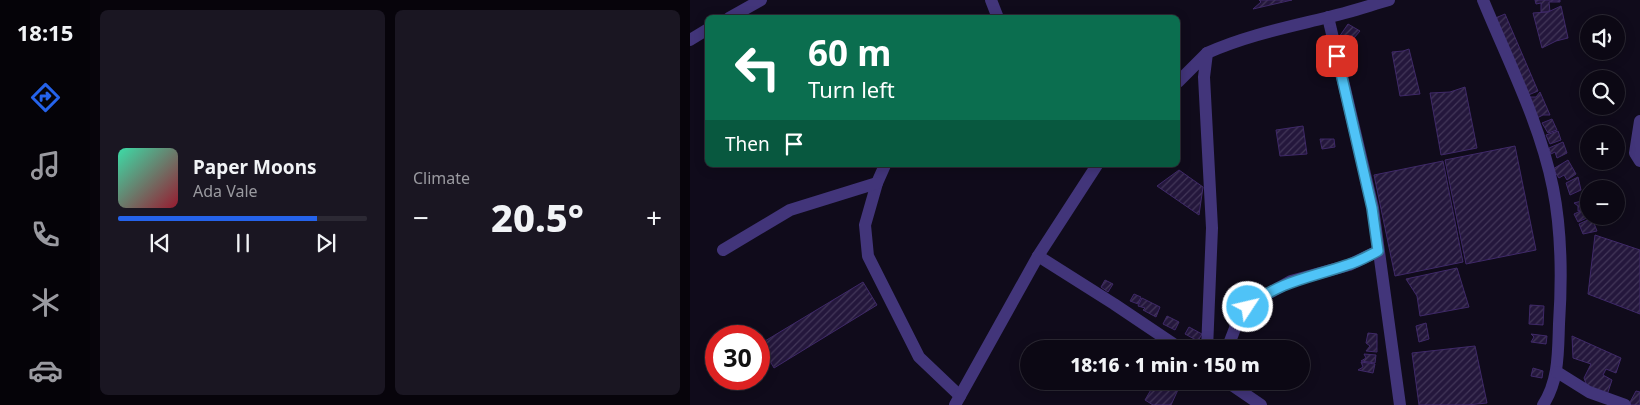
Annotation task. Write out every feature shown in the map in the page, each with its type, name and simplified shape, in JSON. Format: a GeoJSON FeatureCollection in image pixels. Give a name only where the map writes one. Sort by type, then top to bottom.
{"type":"FeatureCollection","features":[{"type":"Feature","properties":{"kind":"street"},"geometry":{"type":"LineString","coordinates":[[734,15],[760,0]]}},
{"type":"Feature","properties":{"kind":"street"},"geometry":{"type":"LineString","coordinates":[[991,0],[997,15]]}},
{"type":"Feature","properties":{"kind":"street"},"geometry":{"type":"LineString","coordinates":[[1180,80],[1206,53],[1230,42],[1389,0]]}},
{"type":"Feature","properties":{"kind":"street"},"geometry":{"type":"LineString","coordinates":[[1483,0],[1527,106],[1553,188],[1560,259],[1557,372],[1543,405]]}},
{"type":"Feature","properties":{"kind":"street"},"geometry":{"type":"LineString","coordinates":[[1328,17],[1372,208],[1400,405]]}},
{"type":"Feature","properties":{"kind":"street"},"geometry":{"type":"LineString","coordinates":[[690,40],[705,31]]}},
{"type":"Feature","properties":{"kind":"street"},"geometry":{"type":"LineString","coordinates":[[1206,53],[1204,77],[1212,228],[1207,340]]}},
{"type":"Feature","properties":{"kind":"street"},"geometry":{"type":"LineString","coordinates":[[1640,121],[1635,153],[1640,161]]}},
{"type":"Feature","properties":{"kind":"street"},"geometry":{"type":"LineString","coordinates":[[884,167],[877,183],[865,225],[868,256],[919,357],[957,400],[1038,256],[1096,167]]}},
{"type":"Feature","properties":{"kind":"street"},"geometry":{"type":"LineString","coordinates":[[723,250],[790,210],[877,183]]}},
{"type":"Feature","properties":{"kind":"street"},"geometry":{"type":"LineString","coordinates":[[1230,340],[1239,318],[1257,300],[1291,281],[1349,265],[1378,251]]}},
{"type":"Feature","properties":{"kind":"street"},"geometry":{"type":"LineString","coordinates":[[1038,256],[1168,340]]}},
{"type":"Feature","properties":{"kind":"street"},"geometry":{"type":"LineString","coordinates":[[1557,372],[1589,392],[1625,405]]}},
{"type":"Feature","properties":{"kind":"street"},"geometry":{"type":"LineString","coordinates":[[1239,390],[1260,405]]}},
{"type":"Feature","properties":{"kind":"building"},"geometry":{"type":"Polygon","coordinates":[[[1259,0],[1292,0],[1253,9],[1261,2],[1259,0]]]}},
{"type":"Feature","properties":{"kind":"building"},"geometry":{"type":"Polygon","coordinates":[[[1535,0],[1560,0],[1560,2],[1549,2],[1550,12],[1541,12],[1541,3],[1536,4],[1535,0]]]}},
{"type":"Feature","properties":{"kind":"building"},"geometry":{"type":"Polygon","coordinates":[[[1561,6],[1568,38],[1556,41],[1542,48],[1533,13],[1548,12],[1561,6]]]}},
{"type":"Feature","properties":{"kind":"building"},"geometry":{"type":"Polygon","coordinates":[[[1505,14],[1538,91],[1526,96],[1493,19],[1505,14]]]}},
{"type":"Feature","properties":{"kind":"building"},"geometry":{"type":"Polygon","coordinates":[[[1348,24],[1360,31],[1347,46],[1337,40],[1348,24]]]}},
{"type":"Feature","properties":{"kind":"building"},"geometry":{"type":"Polygon","coordinates":[[[1409,49],[1420,94],[1400,96],[1392,52],[1409,49]]]}},
{"type":"Feature","properties":{"kind":"building"},"geometry":{"type":"Polygon","coordinates":[[[1465,87],[1477,148],[1441,155],[1430,93],[1450,92],[1465,87]]]}},
{"type":"Feature","properties":{"kind":"building"},"geometry":{"type":"Polygon","coordinates":[[[1540,92],[1550,115],[1543,115],[1537,118],[1527,97],[1536,97],[1540,92]]]}},
{"type":"Feature","properties":{"kind":"building"},"geometry":{"type":"Polygon","coordinates":[[[1552,119],[1557,130],[1548,133],[1542,123],[1552,119]]]}},
{"type":"Feature","properties":{"kind":"building"},"geometry":{"type":"Polygon","coordinates":[[[1303,126],[1307,154],[1280,156],[1276,130],[1303,126]]]}},
{"type":"Feature","properties":{"kind":"building"},"geometry":{"type":"Polygon","coordinates":[[[1558,131],[1561,140],[1550,144],[1546,135],[1558,131]]]}},
{"type":"Feature","properties":{"kind":"building"},"geometry":{"type":"Polygon","coordinates":[[[1320,139],[1334,139],[1335,147],[1322,149],[1320,139]]]}},
{"type":"Feature","properties":{"kind":"building"},"geometry":{"type":"Polygon","coordinates":[[[1563,142],[1567,153],[1557,158],[1555,152],[1551,154],[1549,148],[1563,142]]]}},
{"type":"Feature","properties":{"kind":"building"},"geometry":{"type":"Polygon","coordinates":[[[1515,146],[1536,250],[1466,264],[1445,160],[1515,146]]]}},
{"type":"Feature","properties":{"kind":"building"},"geometry":{"type":"Polygon","coordinates":[[[1568,160],[1576,174],[1567,180],[1564,175],[1559,178],[1553,169],[1568,160]]]}},
{"type":"Feature","properties":{"kind":"building"},"geometry":{"type":"Polygon","coordinates":[[[1443,161],[1463,262],[1395,276],[1374,175],[1443,161]]]}},
{"type":"Feature","properties":{"kind":"building"},"geometry":{"type":"Polygon","coordinates":[[[1179,170],[1203,187],[1199,215],[1157,186],[1179,170]]]}},
{"type":"Feature","properties":{"kind":"building"},"geometry":{"type":"Polygon","coordinates":[[[1578,177],[1580,190],[1570,195],[1566,183],[1578,177]]]}},
{"type":"Feature","properties":{"kind":"building"},"geometry":{"type":"Polygon","coordinates":[[[1580,201],[1580,210],[1578,211],[1578,206],[1574,203],[1580,201]]]}},
{"type":"Feature","properties":{"kind":"building"},"geometry":{"type":"Polygon","coordinates":[[[1580,211],[1580,221],[1578,222],[1574,214],[1580,211]]]}},
{"type":"Feature","properties":{"kind":"building"},"geometry":{"type":"Polygon","coordinates":[[[1579,224],[1595,225],[1597,231],[1583,234],[1579,224]]]}},
{"type":"Feature","properties":{"kind":"building"},"geometry":{"type":"Polygon","coordinates":[[[1595,235],[1640,250],[1640,314],[1588,294],[1595,235]]]}},
{"type":"Feature","properties":{"kind":"building"},"geometry":{"type":"Polygon","coordinates":[[[1457,268],[1469,307],[1420,316],[1417,296],[1406,279],[1457,268]]]}},
{"type":"Feature","properties":{"kind":"building"},"geometry":{"type":"Polygon","coordinates":[[[1105,280],[1113,284],[1108,292],[1101,287],[1105,280]]]}},
{"type":"Feature","properties":{"kind":"building"},"geometry":{"type":"Polygon","coordinates":[[[863,282],[877,305],[774,368],[770,361],[770,338],[863,282]]]}},
{"type":"Feature","properties":{"kind":"building"},"geometry":{"type":"Polygon","coordinates":[[[1134,294],[1141,297],[1138,304],[1130,301],[1134,294]]]}},
{"type":"Feature","properties":{"kind":"building"},"geometry":{"type":"Polygon","coordinates":[[[1142,298],[1160,307],[1156,317],[1143,310],[1145,308],[1138,306],[1142,298]]]}},
{"type":"Feature","properties":{"kind":"building"},"geometry":{"type":"Polygon","coordinates":[[[1530,305],[1544,306],[1543,325],[1529,324],[1530,305]]]}},
{"type":"Feature","properties":{"kind":"building"},"geometry":{"type":"Polygon","coordinates":[[[1167,316],[1179,322],[1175,330],[1163,324],[1167,316]]]}},
{"type":"Feature","properties":{"kind":"building"},"geometry":{"type":"Polygon","coordinates":[[[1426,323],[1429,339],[1419,342],[1416,326],[1426,323]]]}},
{"type":"Feature","properties":{"kind":"building"},"geometry":{"type":"Polygon","coordinates":[[[1189,327],[1202,334],[1199,340],[1196,340],[1185,334],[1189,327]]]}},
{"type":"Feature","properties":{"kind":"building"},"geometry":{"type":"Polygon","coordinates":[[[1368,333],[1377,334],[1377,352],[1366,351],[1370,346],[1366,343],[1368,333]]]}},
{"type":"Feature","properties":{"kind":"building"},"geometry":{"type":"Polygon","coordinates":[[[1531,334],[1547,336],[1546,344],[1531,342],[1534,337],[1531,334]]]}},
{"type":"Feature","properties":{"kind":"building"},"geometry":{"type":"Polygon","coordinates":[[[1572,336],[1621,358],[1616,373],[1606,369],[1603,375],[1612,380],[1607,395],[1587,386],[1584,378],[1591,364],[1573,358],[1572,336]]]}},
{"type":"Feature","properties":{"kind":"building"},"geometry":{"type":"Polygon","coordinates":[[[1475,346],[1487,403],[1419,405],[1412,353],[1475,346]]]}},
{"type":"Feature","properties":{"kind":"building"},"geometry":{"type":"Polygon","coordinates":[[[1364,354],[1376,355],[1375,363],[1361,361],[1366,358],[1364,354]]]}},
{"type":"Feature","properties":{"kind":"building"},"geometry":{"type":"Polygon","coordinates":[[[1361,362],[1375,364],[1373,373],[1358,370],[1363,367],[1361,362]]]}},
{"type":"Feature","properties":{"kind":"building"},"geometry":{"type":"Polygon","coordinates":[[[1533,368],[1543,371],[1542,378],[1531,376],[1533,368]]]}},
{"type":"Feature","properties":{"kind":"building"},"geometry":{"type":"Polygon","coordinates":[[[1151,390],[1178,390],[1171,405],[1153,405],[1145,400],[1151,390]]]}},
{"type":"Feature","properties":{"kind":"building"},"geometry":{"type":"Polygon","coordinates":[[[1636,391],[1640,392],[1640,405],[1631,405],[1629,404],[1636,391]]]}},
{"type":"Feature","properties":{"kind":"route"},"geometry":{"type":"LineString","coordinates":[[1248,307],[1273,290],[1291,281],[1349,265],[1378,251],[1372,208],[1337,56]]}}]}
